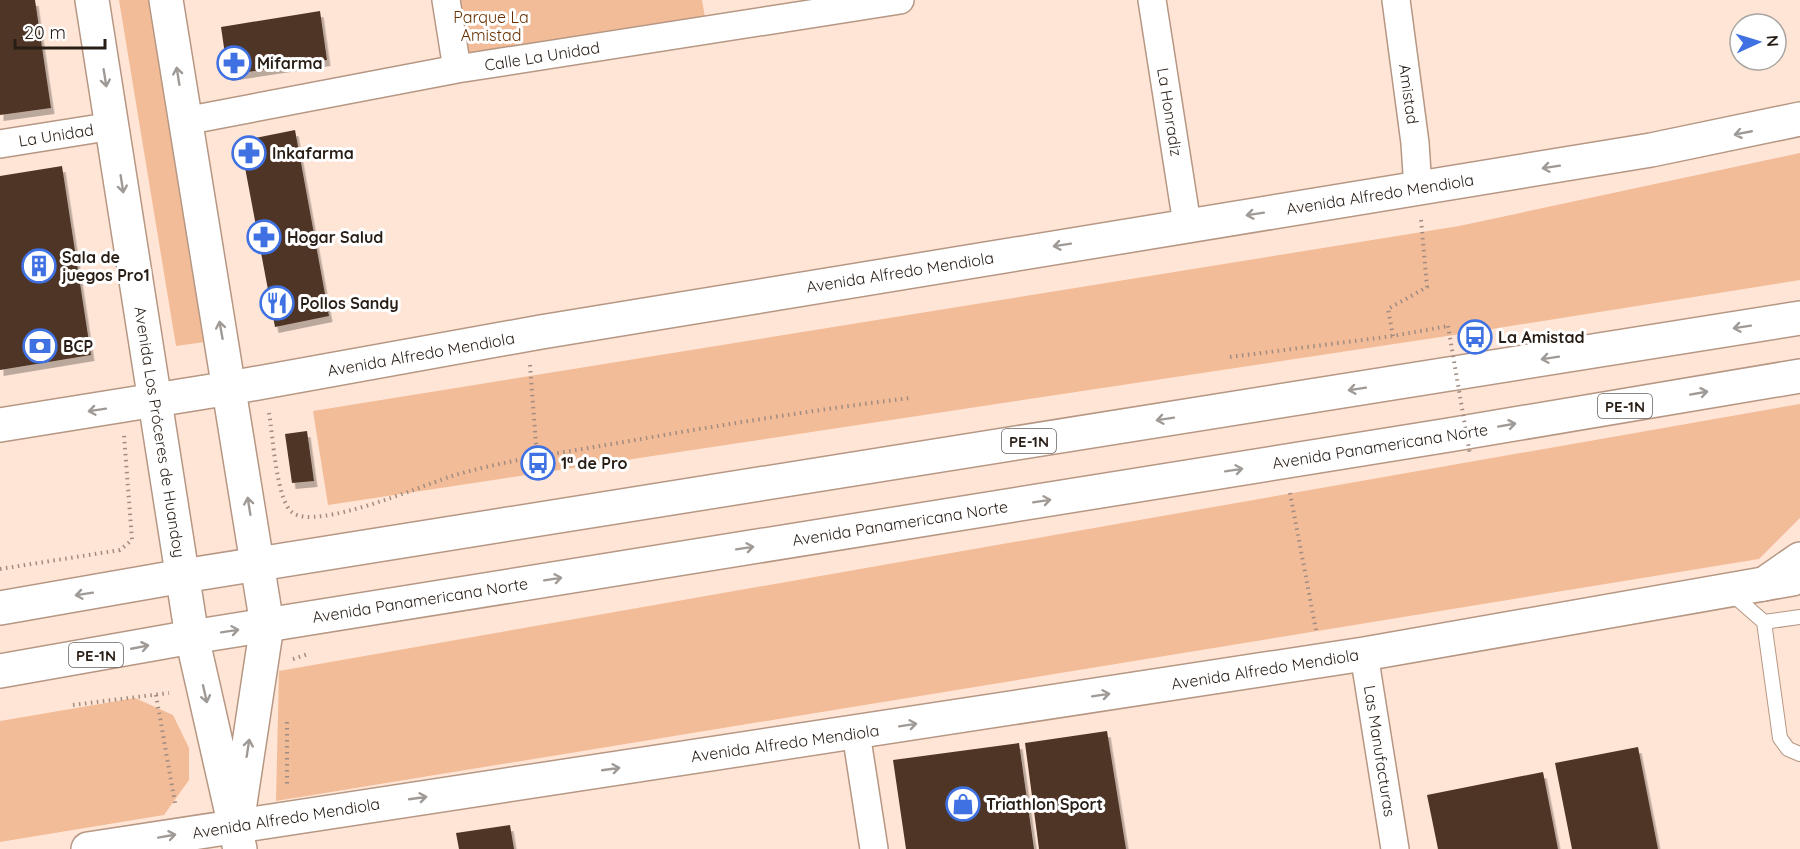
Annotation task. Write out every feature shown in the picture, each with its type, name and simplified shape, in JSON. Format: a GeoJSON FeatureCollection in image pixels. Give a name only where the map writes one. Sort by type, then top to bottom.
{"type":"FeatureCollection","features":[{"type":"Feature","properties":{"kind":"main road","name":"Avenida Los Próceres de Huandoy"},"geometry":{"type":"LineString","coordinates":[[92,0],[192,637],[238,838]]}},
{"type":"Feature","properties":{"kind":"main road"},"geometry":{"type":"LineString","coordinates":[[166,0],[267,625],[238,838]]}},
{"type":"Feature","properties":{"kind":"main road","name":"Avenida Alfredo Mendiola"},"geometry":{"type":"LineString","coordinates":[[0,425],[155,401],[541,332],[1187,224],[1418,189],[1651,150],[1800,119]]}},
{"type":"Feature","properties":{"kind":"main road","name":"PE-1N"},"geometry":{"type":"LineString","coordinates":[[0,608],[257,564],[1800,318]]}},
{"type":"Feature","properties":{"kind":"main road","name":"Avenida Panamericana Norte"},"geometry":{"type":"LineString","coordinates":[[0,671],[192,637],[1449,435],[1800,376]]}},
{"type":"Feature","properties":{"kind":"main road"},"geometry":{"type":"LineString","coordinates":[[1764,584],[1800,559]]}},
{"type":"Feature","properties":{"kind":"main road","name":"Avenida Alfredo Mendiola"},"geometry":{"type":"LineString","coordinates":[[88,849],[238,838],[856,733],[1364,654],[1800,578]]}},
{"type":"Feature","properties":{"kind":"street"},"geometry":{"type":"LineString","coordinates":[[446,0],[457,69]]}},
{"type":"Feature","properties":{"kind":"street","name":"Calle La Unidad"},"geometry":{"type":"LineString","coordinates":[[185,121],[457,69],[900,0]]}},
{"type":"Feature","properties":{"kind":"street","name":"La Honradiz"},"geometry":{"type":"LineString","coordinates":[[1152,0],[1187,224]]}},
{"type":"Feature","properties":{"kind":"street","name":"Amistad"},"geometry":{"type":"LineString","coordinates":[[1396,0],[1418,189]]}},
{"type":"Feature","properties":{"kind":"street","name":"La Unidad"},"geometry":{"type":"LineString","coordinates":[[0,144],[113,126]]}},
{"type":"Feature","properties":{"kind":"street","name":"Las Manufacturas"},"geometry":{"type":"LineString","coordinates":[[1364,654],[1395,849]]}},
{"type":"Feature","properties":{"kind":"street"},"geometry":{"type":"LineString","coordinates":[[856,733],[874,849]]}},
{"type":"Feature","properties":{"kind":"lane"},"geometry":{"type":"LineString","coordinates":[[1728,590],[1764,622],[1780,738],[1788,749],[1800,754]]}},
{"type":"Feature","properties":{"kind":"lane"},"geometry":{"type":"LineString","coordinates":[[1764,622],[1800,617]]}},
{"type":"Feature","properties":{"kind":"path"},"geometry":{"type":"LineString","coordinates":[[1393,336],[1388,309],[1427,287],[1418,189]]}},
{"type":"Feature","properties":{"kind":"path"},"geometry":{"type":"LineString","coordinates":[[1230,357],[1393,336],[1448,326],[1470,455]]}},
{"type":"Feature","properties":{"kind":"path"},"geometry":{"type":"LineString","coordinates":[[529,360],[537,457]]}},
{"type":"Feature","properties":{"kind":"path"},"geometry":{"type":"LineString","coordinates":[[270,404],[283,501],[292,513],[308,519],[339,514],[451,476],[537,457],[793,412],[910,398]]}},
{"type":"Feature","properties":{"kind":"path"},"geometry":{"type":"LineString","coordinates":[[0,569],[120,550],[132,540],[122,427]]}},
{"type":"Feature","properties":{"kind":"path"},"geometry":{"type":"LineString","coordinates":[[1288,484],[1322,660]]}},
{"type":"Feature","properties":{"kind":"path"},"geometry":{"type":"LineString","coordinates":[[288,668],[291,660],[308,654]]}},
{"type":"Feature","properties":{"kind":"path"},"geometry":{"type":"LineString","coordinates":[[74,705],[170,693]]}},
{"type":"Feature","properties":{"kind":"path"},"geometry":{"type":"LineString","coordinates":[[156,695],[176,805]]}},
{"type":"Feature","properties":{"kind":"path"},"geometry":{"type":"LineString","coordinates":[[287,720],[287,788]]}},
{"type":"Feature","properties":{"kind":"green space"},"geometry":{"type":"Polygon","coordinates":[[[119,0],[150,0],[205,342],[176,346],[119,0]]]}},
{"type":"Feature","properties":{"kind":"green space","name":"Parque La Amistad"},"geometry":{"type":"Polygon","coordinates":[[[458,0],[702,0],[705,17],[466,57],[458,0]]]}},
{"type":"Feature","properties":{"kind":"green space"},"geometry":{"type":"Polygon","coordinates":[[[1800,153],[1800,280],[1467,333],[328,505],[313,411],[1459,226],[1800,153]]]}},
{"type":"Feature","properties":{"kind":"green space"},"geometry":{"type":"Polygon","coordinates":[[[1800,404],[1800,518],[1759,559],[276,801],[279,671],[1800,404]]]}},
{"type":"Feature","properties":{"kind":"green space"},"geometry":{"type":"Polygon","coordinates":[[[135,698],[173,715],[189,748],[189,780],[164,815],[0,842],[0,721],[135,698]]]}},
{"type":"Feature","properties":{"kind":"building"},"geometry":{"type":"Polygon","coordinates":[[[0,0],[35,0],[51,108],[0,115],[0,0]]]}},
{"type":"Feature","properties":{"kind":"building"},"geometry":{"type":"Polygon","coordinates":[[[320,11],[327,60],[228,75],[221,27],[320,11]]]}},
{"type":"Feature","properties":{"kind":"building"},"geometry":{"type":"Polygon","coordinates":[[[295,130],[329,316],[275,327],[240,141],[295,130]]]}},
{"type":"Feature","properties":{"kind":"building","name":"Sala de juegos Pro1"},"geometry":{"type":"Polygon","coordinates":[[[62,166],[91,355],[0,370],[0,176],[62,166]]]}},
{"type":"Feature","properties":{"kind":"building"},"geometry":{"type":"Polygon","coordinates":[[[307,431],[314,481],[292,483],[285,434],[307,431]]]}},
{"type":"Feature","properties":{"kind":"building"},"geometry":{"type":"Polygon","coordinates":[[[1107,731],[1126,849],[1039,849],[1025,743],[1107,731]]]}},
{"type":"Feature","properties":{"kind":"building","name":"Triathlon Sport"},"geometry":{"type":"Polygon","coordinates":[[[1019,743],[1034,849],[906,849],[893,760],[1019,743]]]}},
{"type":"Feature","properties":{"kind":"building"},"geometry":{"type":"Polygon","coordinates":[[[1638,747],[1658,849],[1572,849],[1555,763],[1638,747]]]}},
{"type":"Feature","properties":{"kind":"building"},"geometry":{"type":"Polygon","coordinates":[[[1543,772],[1558,849],[1438,849],[1427,795],[1543,772]]]}},
{"type":"Feature","properties":{"kind":"building"},"geometry":{"type":"Polygon","coordinates":[[[510,825],[514,849],[459,849],[456,833],[510,825]]]}},
{"type":"Feature","properties":{"kind":"place","name":"Mifarma"},"geometry":{"type":"Point","coordinates":[234,63]}},
{"type":"Feature","properties":{"kind":"place","name":"Inkafarma"},"geometry":{"type":"Point","coordinates":[249,153]}},
{"type":"Feature","properties":{"kind":"place","name":"Hogar Salud"},"geometry":{"type":"Point","coordinates":[264,237]}},
{"type":"Feature","properties":{"kind":"place","name":"Sala de juegos Pro1"},"geometry":{"type":"Point","coordinates":[39,266]}},
{"type":"Feature","properties":{"kind":"place","name":"Pollos Sandy"},"geometry":{"type":"Point","coordinates":[277,303]}},
{"type":"Feature","properties":{"kind":"place","name":"La Amistad"},"geometry":{"type":"Point","coordinates":[1475,337]}},
{"type":"Feature","properties":{"kind":"place","name":"BCP"},"geometry":{"type":"Point","coordinates":[40,346]}},
{"type":"Feature","properties":{"kind":"place","name":"1ª de Pro"},"geometry":{"type":"Point","coordinates":[538,463]}},
{"type":"Feature","properties":{"kind":"place","name":"Triathlon Sport"},"geometry":{"type":"Point","coordinates":[963,804]}}]}
